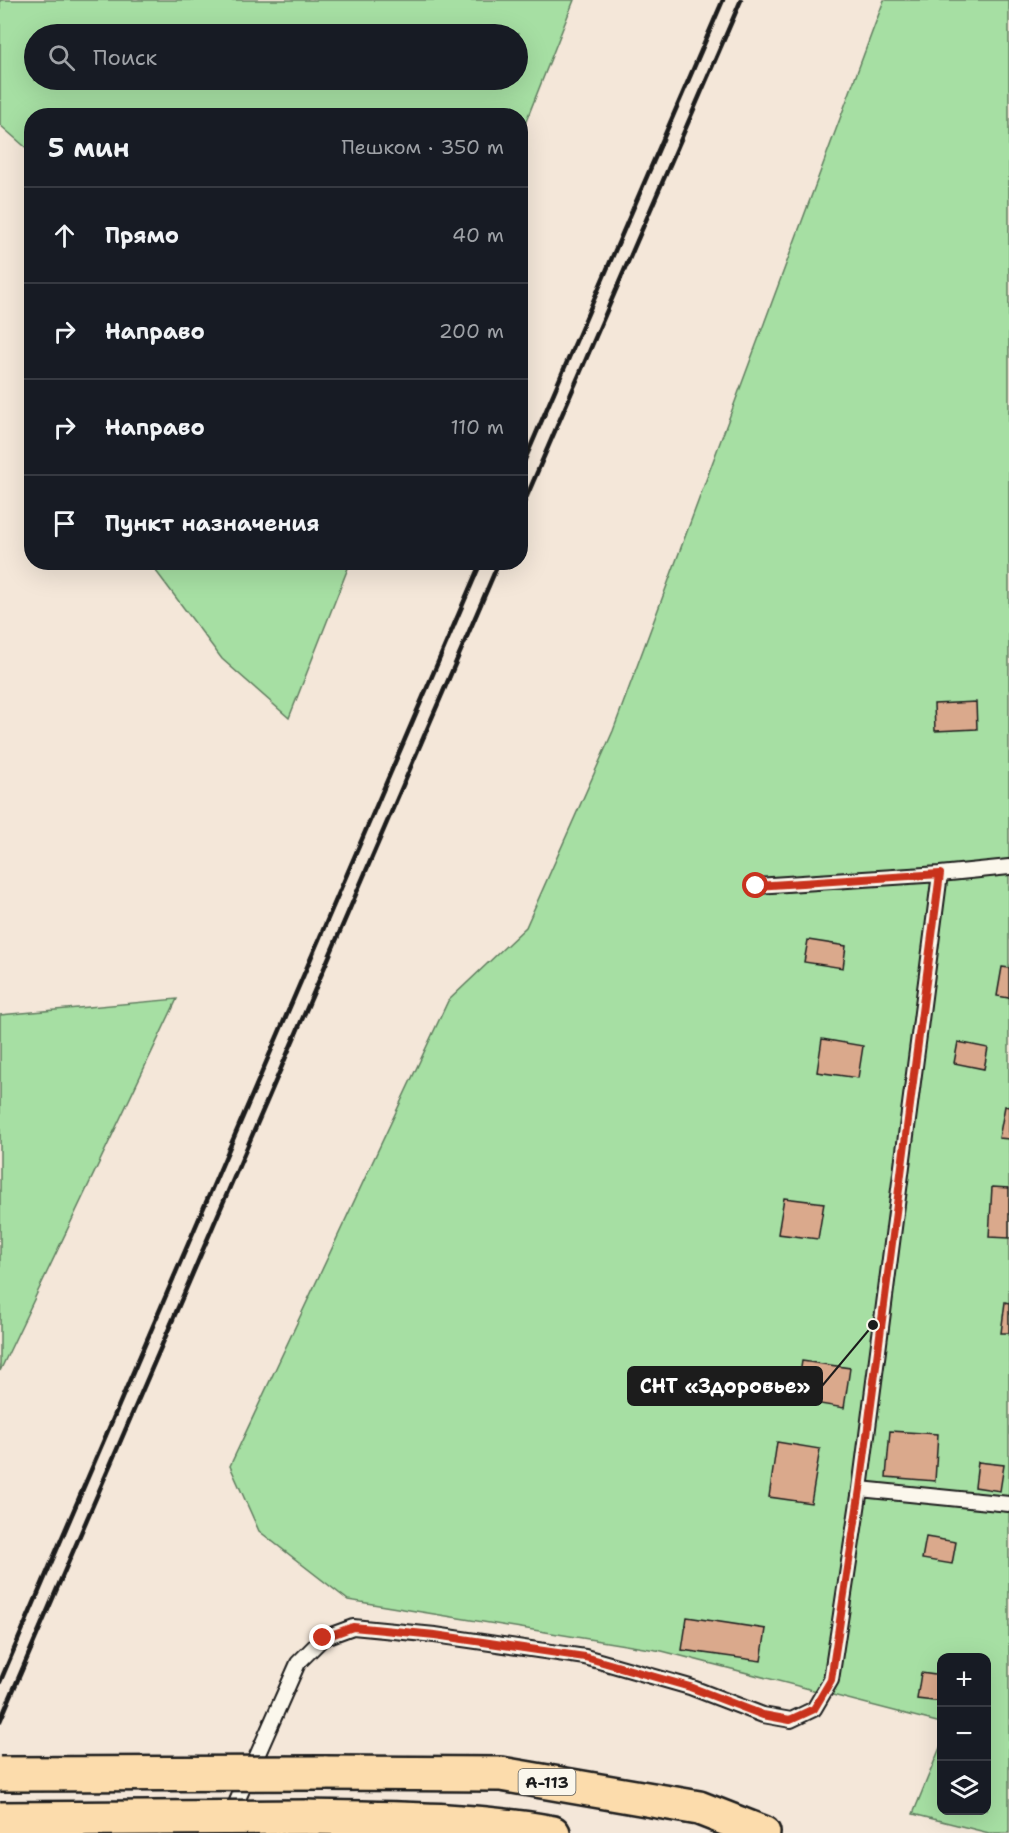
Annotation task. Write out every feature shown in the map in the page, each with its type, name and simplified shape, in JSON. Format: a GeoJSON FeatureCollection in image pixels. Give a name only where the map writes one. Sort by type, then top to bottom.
{"type":"FeatureCollection","features":[{"type":"Feature","properties":{"kind":"highway","name":"А-113"},"geometry":{"type":"LineString","coordinates":[[0,1774],[501,1774],[699,1808],[764,1833]]}},
{"type":"Feature","properties":{"kind":"highway"},"geometry":{"type":"LineString","coordinates":[[0,1819],[306,1817],[422,1820],[522,1827],[553,1833]]}},
{"type":"Feature","properties":{"kind":"lane"},"geometry":{"type":"LineString","coordinates":[[756,886],[940,874],[1009,867]]}},
{"type":"Feature","properties":{"kind":"lane"},"geometry":{"type":"LineString","coordinates":[[223,1833],[298,1663],[323,1638],[353,1627],[435,1635],[585,1657],[690,1687],[763,1715],[790,1720],[814,1709],[831,1680],[860,1489],[940,874]]}},
{"type":"Feature","properties":{"kind":"lane"},"geometry":{"type":"LineString","coordinates":[[860,1489],[1009,1504]]}},
{"type":"Feature","properties":{"kind":"green space"},"geometry":{"type":"Polygon","coordinates":[[[0,0],[574,0],[528,116],[528,108],[24,108],[24,146],[0,125],[0,0]]]}},
{"type":"Feature","properties":{"kind":"green space"},"geometry":{"type":"Polygon","coordinates":[[[884,0],[1009,0],[1009,1833],[989,1833],[913,1814],[937,1755],[937,1815],[991,1815],[991,1653],[937,1653],[937,1722],[662,1651],[348,1600],[259,1531],[230,1466],[448,1001],[526,927],[613,731],[884,0]]]}},
{"type":"Feature","properties":{"kind":"green space"},"geometry":{"type":"Polygon","coordinates":[[[155,570],[347,570],[289,718],[222,659],[155,570]]]}},
{"type":"Feature","properties":{"kind":"green space"},"geometry":{"type":"Polygon","coordinates":[[[177,999],[0,1371],[0,1015],[177,999]]]}},
{"type":"Feature","properties":{"kind":"building"},"geometry":{"type":"Polygon","coordinates":[[[976,702],[977,729],[935,731],[934,704],[976,702]]]}},
{"type":"Feature","properties":{"kind":"building"},"geometry":{"type":"Polygon","coordinates":[[[808,940],[846,946],[843,968],[804,962],[808,940]]]}},
{"type":"Feature","properties":{"kind":"building"},"geometry":{"type":"Polygon","coordinates":[[[1002,967],[1009,968],[1009,998],[997,996],[1002,967]]]}},
{"type":"Feature","properties":{"kind":"building"},"geometry":{"type":"Polygon","coordinates":[[[822,1039],[863,1046],[858,1078],[817,1072],[822,1039]]]}},
{"type":"Feature","properties":{"kind":"building"},"geometry":{"type":"Polygon","coordinates":[[[958,1042],[988,1048],[984,1069],[954,1063],[958,1042]]]}},
{"type":"Feature","properties":{"kind":"building"},"geometry":{"type":"Polygon","coordinates":[[[1005,1106],[1009,1107],[1009,1139],[999,1138],[1005,1106]]]}},
{"type":"Feature","properties":{"kind":"building"},"geometry":{"type":"Polygon","coordinates":[[[992,1187],[1009,1188],[1009,1238],[989,1237],[992,1187]]]}},
{"type":"Feature","properties":{"kind":"building"},"geometry":{"type":"Polygon","coordinates":[[[784,1198],[824,1203],[818,1239],[778,1234],[784,1198]]]}},
{"type":"Feature","properties":{"kind":"building"},"geometry":{"type":"Polygon","coordinates":[[[1005,1302],[1009,1303],[1009,1333],[1001,1333],[1005,1302]]]}},
{"type":"Feature","properties":{"kind":"building"},"geometry":{"type":"Polygon","coordinates":[[[802,1361],[850,1368],[844,1408],[796,1400],[802,1361]]]}},
{"type":"Feature","properties":{"kind":"building"},"geometry":{"type":"Polygon","coordinates":[[[890,1431],[938,1434],[935,1481],[886,1477],[890,1431]]]}},
{"type":"Feature","properties":{"kind":"building"},"geometry":{"type":"Polygon","coordinates":[[[777,1442],[820,1449],[811,1503],[769,1497],[777,1442]]]}},
{"type":"Feature","properties":{"kind":"building"},"geometry":{"type":"Polygon","coordinates":[[[978,1462],[1004,1465],[1000,1491],[975,1487],[978,1462]]]}},
{"type":"Feature","properties":{"kind":"building"},"geometry":{"type":"Polygon","coordinates":[[[926,1537],[956,1542],[952,1564],[922,1559],[926,1537]]]}},
{"type":"Feature","properties":{"kind":"building"},"geometry":{"type":"Polygon","coordinates":[[[687,1617],[766,1629],[761,1661],[682,1650],[687,1617]]]}},
{"type":"Feature","properties":{"kind":"building"},"geometry":{"type":"Polygon","coordinates":[[[921,1673],[937,1675],[937,1701],[917,1699],[921,1673]]]}},
{"type":"Feature","properties":{"kind":"railway"},"geometry":{"type":"LineString","coordinates":[[528,452],[723,0]]}},
{"type":"Feature","properties":{"kind":"railway"},"geometry":{"type":"LineString","coordinates":[[528,493],[741,0]]}},
{"type":"Feature","properties":{"kind":"railway"},"geometry":{"type":"LineString","coordinates":[[0,1682],[478,570]]}},
{"type":"Feature","properties":{"kind":"railway"},"geometry":{"type":"LineString","coordinates":[[0,1721],[496,570]]}},
{"type":"Feature","properties":{"kind":"place","name":"СНТ «Здоровье»"},"geometry":{"type":"Point","coordinates":[873,1325]}},
{"type":"Feature","properties":{"kind":"route"},"geometry":{"type":"LineString","coordinates":[[323,1638],[353,1627],[435,1635],[585,1657],[690,1687],[763,1715],[790,1720],[814,1709],[831,1680],[860,1489],[940,874],[756,886]]}}]}
